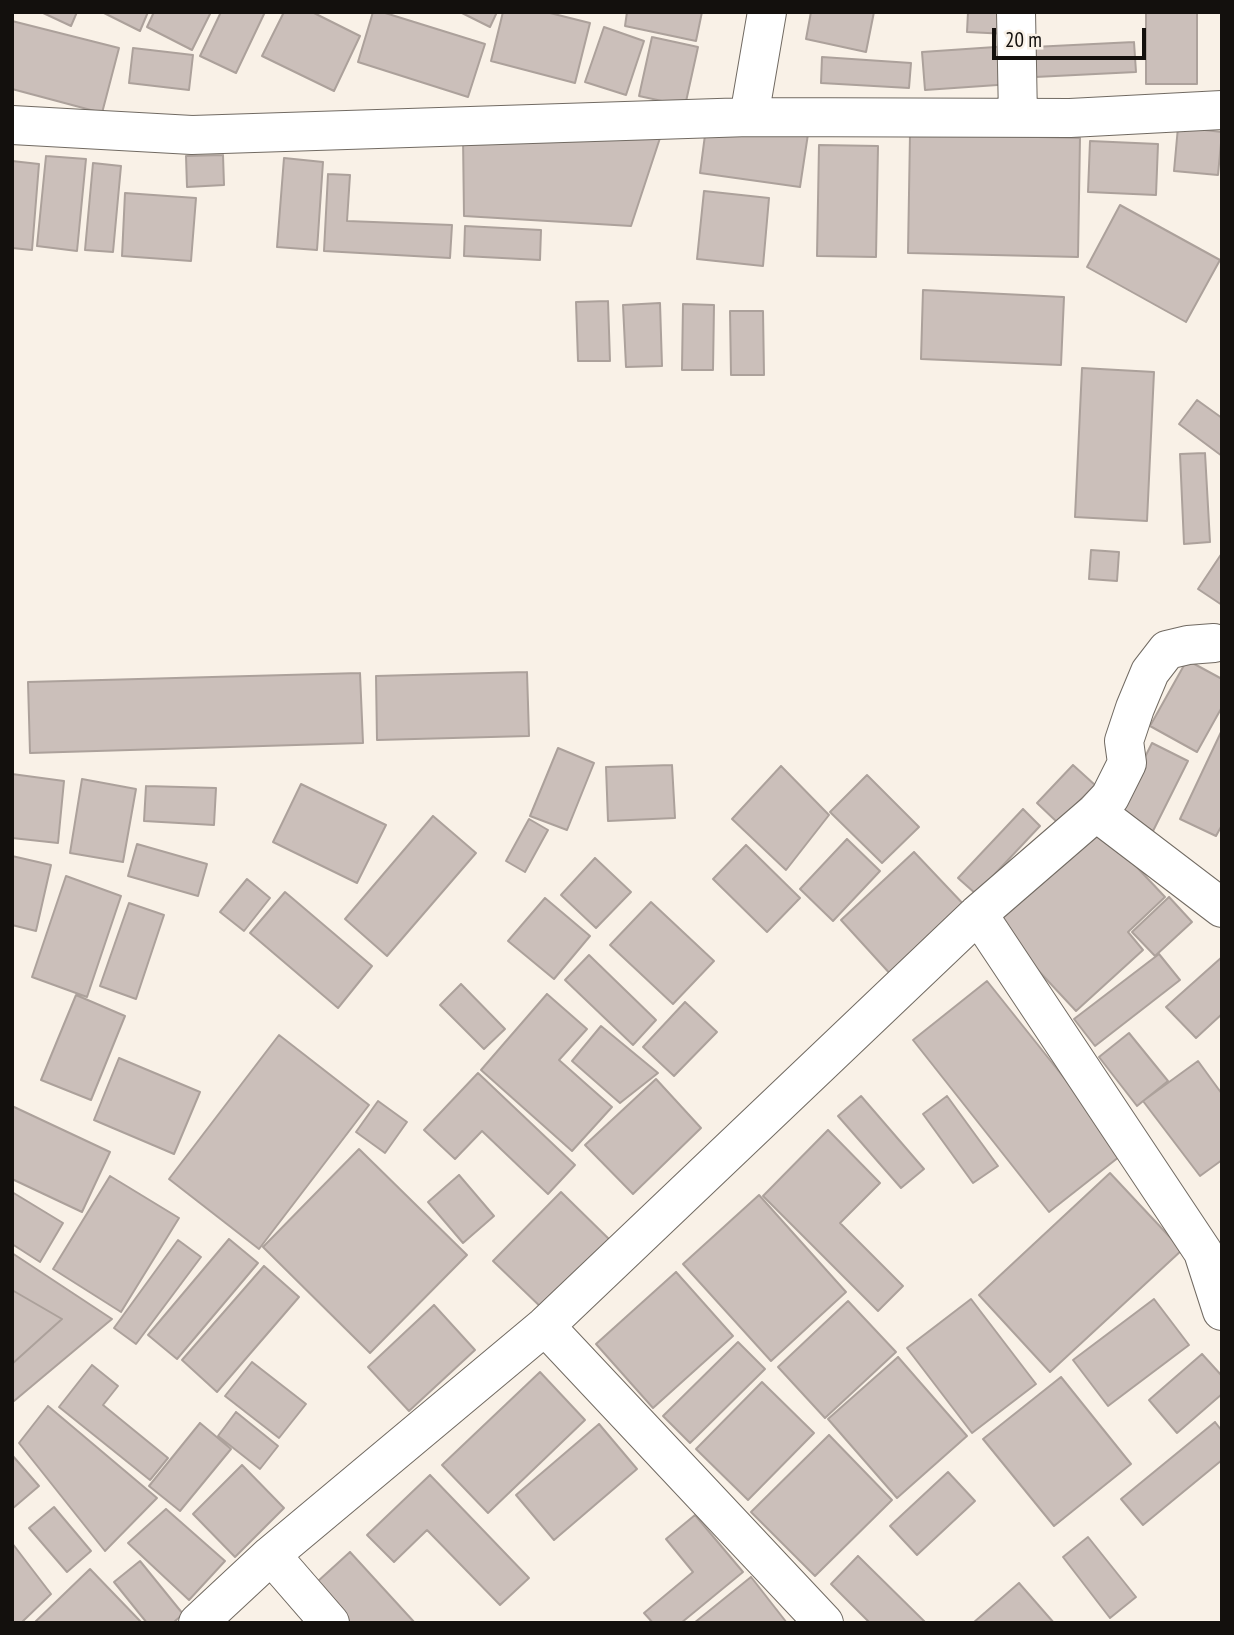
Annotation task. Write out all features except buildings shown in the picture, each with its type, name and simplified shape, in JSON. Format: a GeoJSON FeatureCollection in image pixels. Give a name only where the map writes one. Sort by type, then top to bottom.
{"type":"FeatureCollection","features":[{"type":"Feature","properties":{"kind":"street"},"geometry":{"type":"LineString","coordinates":[[749,117],[767,12]]}},
{"type":"Feature","properties":{"kind":"street"},"geometry":{"type":"LineString","coordinates":[[1016,12],[1018,118]]}},
{"type":"Feature","properties":{"kind":"street"},"geometry":{"type":"LineString","coordinates":[[12,125],[192,135],[749,117],[1070,118],[1222,110]]}},
{"type":"Feature","properties":{"kind":"street"},"geometry":{"type":"LineString","coordinates":[[198,1623],[271,1555],[545,1326],[978,914],[1096,812],[1110,796],[1127,763],[1124,741],[1150,672],[1167,650],[1214,643]]}},
{"type":"Feature","properties":{"kind":"street"},"geometry":{"type":"LineString","coordinates":[[1096,812],[1222,908]]}},
{"type":"Feature","properties":{"kind":"street"},"geometry":{"type":"LineString","coordinates":[[978,914],[1203,1252],[1222,1311]]}},
{"type":"Feature","properties":{"kind":"street"},"geometry":{"type":"LineString","coordinates":[[545,1326],[824,1623]]}},
{"type":"Feature","properties":{"kind":"street"},"geometry":{"type":"LineString","coordinates":[[271,1555],[330,1623]]}}]}
